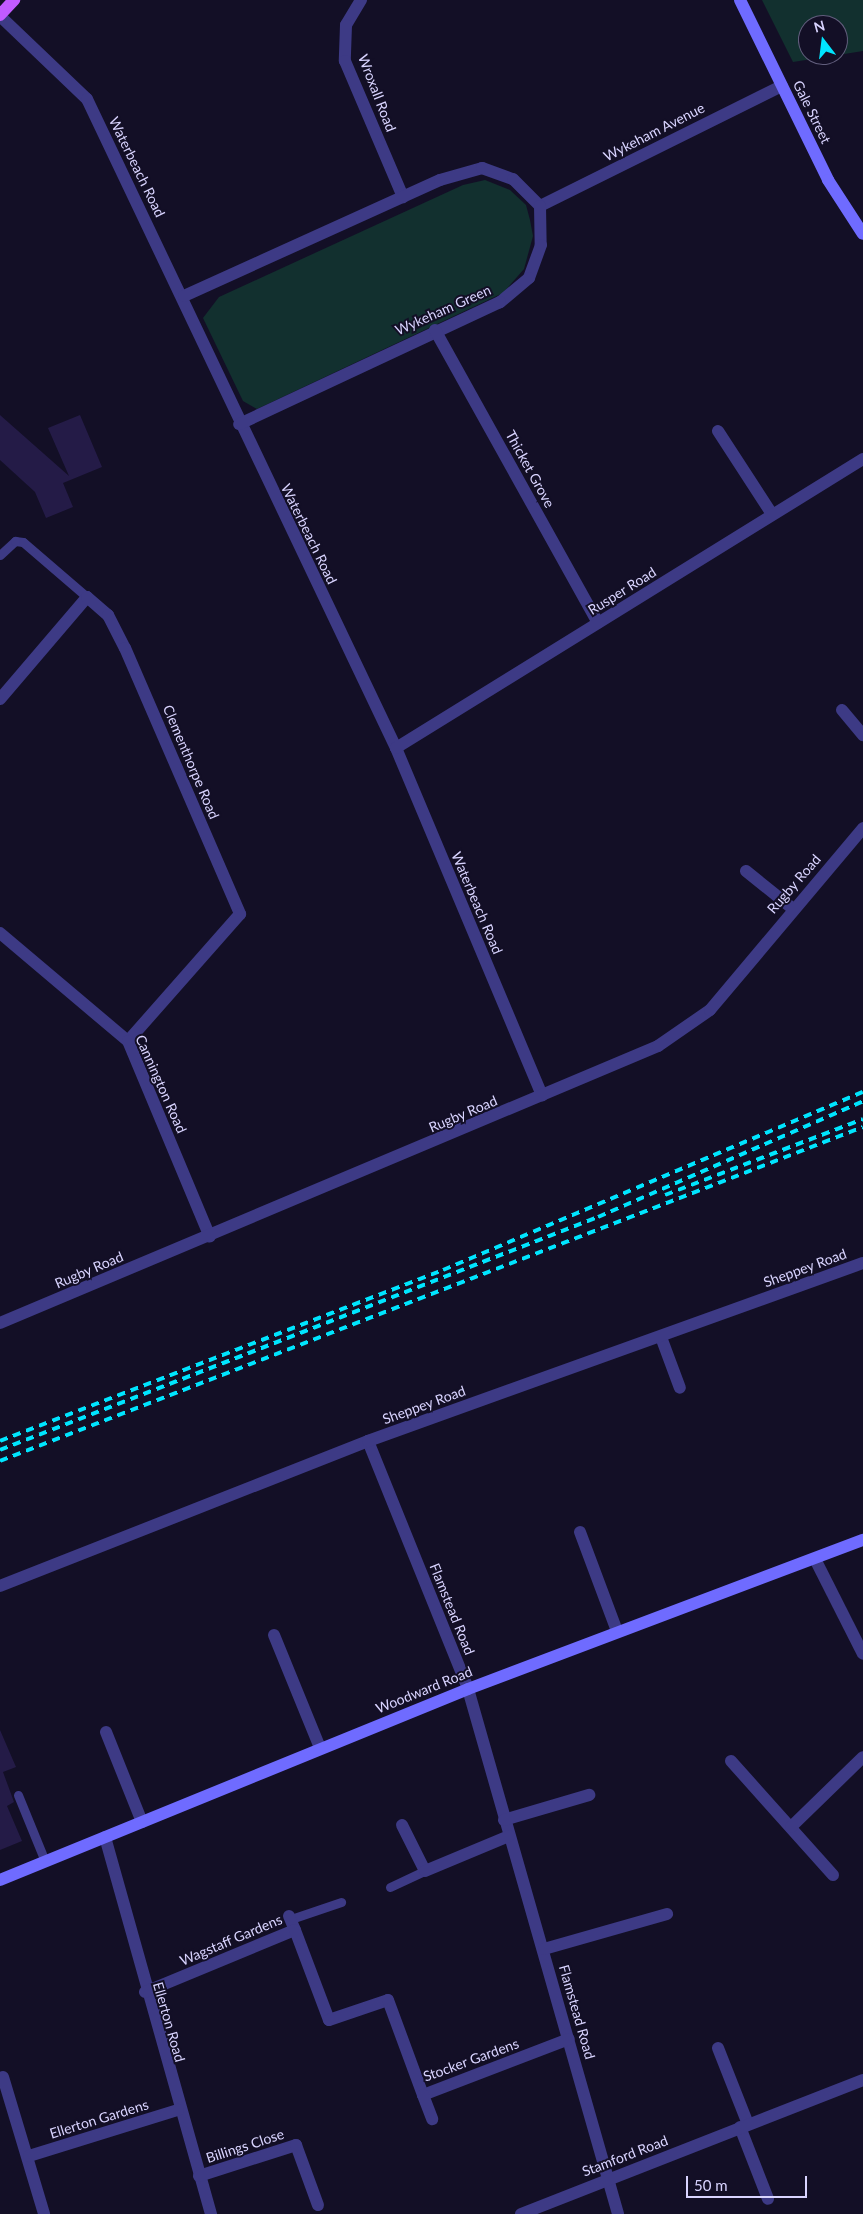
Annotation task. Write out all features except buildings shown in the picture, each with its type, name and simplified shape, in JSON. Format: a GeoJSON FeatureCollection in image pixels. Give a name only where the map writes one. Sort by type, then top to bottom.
{"type":"FeatureCollection","features":[{"type":"Feature","properties":{"kind":"main road"},"geometry":{"type":"LineString","coordinates":[[0,16],[14,0]]}},
{"type":"Feature","properties":{"kind":"street","name":"Wroxall Road"},"geometry":{"type":"LineString","coordinates":[[361,0],[346,26],[345,62],[403,197]]}},
{"type":"Feature","properties":{"kind":"street","name":"Gale Street"},"geometry":{"type":"LineString","coordinates":[[740,0],[828,180],[863,234]]}},
{"type":"Feature","properties":{"kind":"street","name":"Waterbeach Road"},"geometry":{"type":"LineString","coordinates":[[0,16],[87,99],[184,296],[239,424],[396,748],[542,1096]]}},
{"type":"Feature","properties":{"kind":"street","name":"Wykeham Avenue"},"geometry":{"type":"LineString","coordinates":[[540,206],[782,86]]}},
{"type":"Feature","properties":{"kind":"street"},"geometry":{"type":"LineString","coordinates":[[184,296],[440,180],[482,168],[513,179],[540,206]]}},
{"type":"Feature","properties":{"kind":"street","name":"Wykeham Green"},"geometry":{"type":"LineString","coordinates":[[239,424],[435,330],[500,302],[529,278],[541,245],[540,206]]}},
{"type":"Feature","properties":{"kind":"street","name":"Thicket Grove"},"geometry":{"type":"LineString","coordinates":[[435,330],[598,623]]}},
{"type":"Feature","properties":{"kind":"street"},"geometry":{"type":"LineString","coordinates":[[718,431],[772,514]]}},
{"type":"Feature","properties":{"kind":"street","name":"Rusper Road"},"geometry":{"type":"LineString","coordinates":[[396,748],[863,459]]}},
{"type":"Feature","properties":{"kind":"street"},"geometry":{"type":"LineString","coordinates":[[0,699],[87,597]]}},
{"type":"Feature","properties":{"kind":"street","name":"Clementhorpe Road"},"geometry":{"type":"LineString","coordinates":[[87,597],[108,616],[125,648],[240,914],[128,1041]]}},
{"type":"Feature","properties":{"kind":"street"},"geometry":{"type":"LineString","coordinates":[[842,710],[863,735]]}},
{"type":"Feature","properties":{"kind":"street","name":"Rugby Road"},"geometry":{"type":"LineString","coordinates":[[0,1323],[210,1237],[658,1046],[710,1010],[792,908],[863,828]]}},
{"type":"Feature","properties":{"kind":"street"},"geometry":{"type":"LineString","coordinates":[[746,871],[792,908]]}},
{"type":"Feature","properties":{"kind":"street","name":"Cannington Road"},"geometry":{"type":"LineString","coordinates":[[0,933],[128,1041],[210,1237]]}},
{"type":"Feature","properties":{"kind":"street","name":"Sheppey Road"},"geometry":{"type":"LineString","coordinates":[[0,1586],[368,1441],[863,1263]]}},
{"type":"Feature","properties":{"kind":"street"},"geometry":{"type":"LineString","coordinates":[[661,1337],[680,1388]]}},
{"type":"Feature","properties":{"kind":"street","name":"Flamstead Road"},"geometry":{"type":"LineString","coordinates":[[368,1441],[468,1689],[504,1820],[544,1949],[618,2214]]}},
{"type":"Feature","properties":{"kind":"street"},"geometry":{"type":"LineString","coordinates":[[580,1532],[617,1631]]}},
{"type":"Feature","properties":{"kind":"street","name":"Woodward Road"},"geometry":{"type":"LineString","coordinates":[[0,1880],[468,1689],[617,1631],[863,1540]]}},
{"type":"Feature","properties":{"kind":"street"},"geometry":{"type":"LineString","coordinates":[[815,1559],[863,1654]]}},
{"type":"Feature","properties":{"kind":"street"},"geometry":{"type":"LineString","coordinates":[[274,1635],[320,1748]]}},
{"type":"Feature","properties":{"kind":"street"},"geometry":{"type":"LineString","coordinates":[[106,1732],[142,1822]]}},
{"type":"Feature","properties":{"kind":"street"},"geometry":{"type":"LineString","coordinates":[[790,1827],[863,1757]]}},
{"type":"Feature","properties":{"kind":"street"},"geometry":{"type":"LineString","coordinates":[[731,1761],[834,1875]]}},
{"type":"Feature","properties":{"kind":"street"},"geometry":{"type":"LineString","coordinates":[[504,1820],[589,1795]]}},
{"type":"Feature","properties":{"kind":"street"},"geometry":{"type":"LineString","coordinates":[[402,1825],[425,1871],[509,1836]]}},
{"type":"Feature","properties":{"kind":"street","name":"Ellerton Road"},"geometry":{"type":"LineString","coordinates":[[104,1837],[178,2110],[211,2214]]}},
{"type":"Feature","properties":{"kind":"street"},"geometry":{"type":"LineString","coordinates":[[544,1949],[667,1914]]}},
{"type":"Feature","properties":{"kind":"street","name":"Wagstaff Gardens"},"geometry":{"type":"LineString","coordinates":[[145,1992],[292,1922],[329,2020]]}},
{"type":"Feature","properties":{"kind":"street","name":"Stocker Gardens"},"geometry":{"type":"LineString","coordinates":[[329,2020],[388,2000],[423,2095],[569,2039]]}},
{"type":"Feature","properties":{"kind":"street"},"geometry":{"type":"LineString","coordinates":[[718,2048],[768,2199]]}},
{"type":"Feature","properties":{"kind":"street"},"geometry":{"type":"LineString","coordinates":[[3,2077],[29,2156],[44,2214]]}},
{"type":"Feature","properties":{"kind":"street","name":"Stamford Road"},"geometry":{"type":"LineString","coordinates":[[521,2214],[608,2178],[863,2080]]}},
{"type":"Feature","properties":{"kind":"street"},"geometry":{"type":"LineString","coordinates":[[423,2095],[432,2119]]}},
{"type":"Feature","properties":{"kind":"street","name":"Ellerton Gardens"},"geometry":{"type":"LineString","coordinates":[[29,2156],[178,2110]]}},
{"type":"Feature","properties":{"kind":"street","name":"Billings Close"},"geometry":{"type":"LineString","coordinates":[[199,2176],[296,2145],[318,2205]]}},
{"type":"Feature","properties":{"kind":"lane"},"geometry":{"type":"LineString","coordinates":[[0,556],[16,541],[23,542],[87,597]]}},
{"type":"Feature","properties":{"kind":"lane"},"geometry":{"type":"LineString","coordinates":[[18,1795],[45,1861]]}},
{"type":"Feature","properties":{"kind":"lane"},"geometry":{"type":"LineString","coordinates":[[390,1887],[425,1871]]}},
{"type":"Feature","properties":{"kind":"lane"},"geometry":{"type":"LineString","coordinates":[[292,1922],[341,1902]]}},
{"type":"Feature","properties":{"kind":"green space"},"geometry":{"type":"Polygon","coordinates":[[[762,0],[863,0],[863,51],[848,53],[848,15],[798,15],[798,61],[793,62],[762,0]]]}},
{"type":"Feature","properties":{"kind":"green space"},"geometry":{"type":"Polygon","coordinates":[[[485,180],[510,190],[526,205],[533,236],[524,269],[503,293],[257,409],[243,401],[203,318],[219,297],[463,185],[485,180]]]}},
{"type":"Feature","properties":{"kind":"railway"},"geometry":{"type":"LineString","coordinates":[[0,1441],[443,1270],[863,1092]]}},
{"type":"Feature","properties":{"kind":"railway"},"geometry":{"type":"LineString","coordinates":[[0,1450],[598,1217],[863,1101]]}},
{"type":"Feature","properties":{"kind":"railway"},"geometry":{"type":"LineString","coordinates":[[665,1195],[863,1119]]}},
{"type":"Feature","properties":{"kind":"railway"},"geometry":{"type":"LineString","coordinates":[[0,1461],[863,1127]]}}]}
